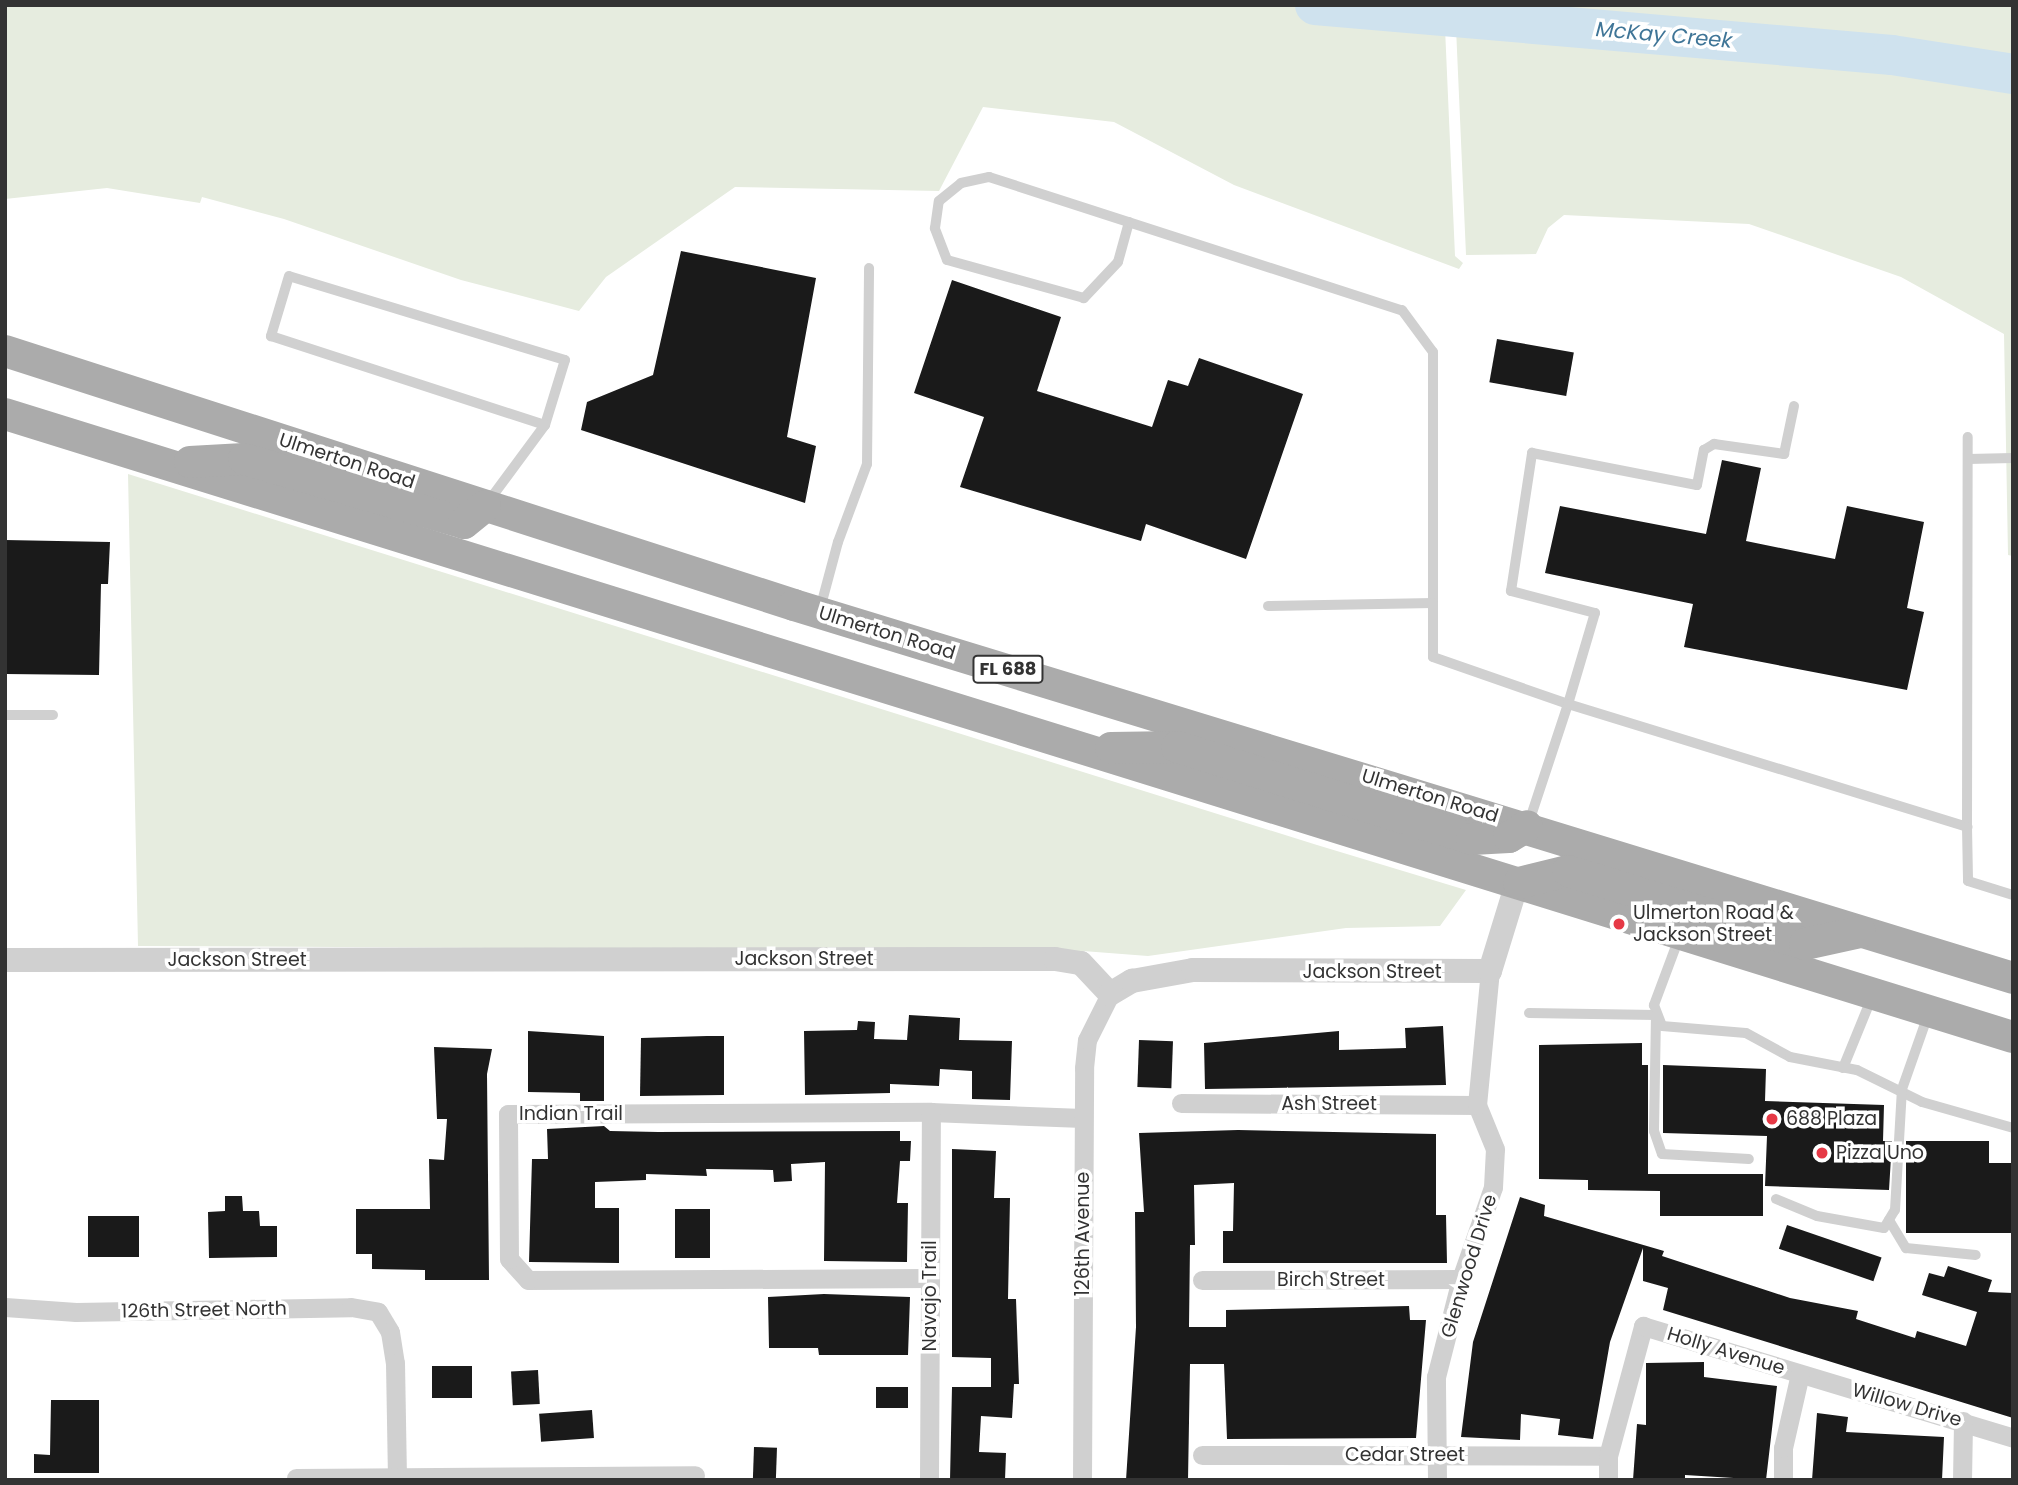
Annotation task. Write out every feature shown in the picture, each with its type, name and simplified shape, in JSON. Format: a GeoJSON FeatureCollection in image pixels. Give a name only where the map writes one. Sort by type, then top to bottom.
{"type":"FeatureCollection","features":[{"type":"Feature","properties":{"kind":"main road","name":"Ulmerton Road"},"geometry":{"type":"LineString","coordinates":[[5,351],[819,613],[1527,825],[2013,978]]}},
{"type":"Feature","properties":{"kind":"main road"},"geometry":{"type":"LineString","coordinates":[[5,414],[2013,1037]]}},
{"type":"Feature","properties":{"kind":"main road"},"geometry":{"type":"LineString","coordinates":[[168,463],[244,459],[464,523],[485,506]]}},
{"type":"Feature","properties":{"kind":"main road"},"geometry":{"type":"LineString","coordinates":[[1081,749],[1178,747],[1472,839],[1509,837],[1527,825]]}},
{"type":"Feature","properties":{"kind":"main road"},"geometry":{"type":"LineString","coordinates":[[1517,883],[1569,871],[1805,944],[1861,932]]}},
{"type":"Feature","properties":{"kind":"street"},"geometry":{"type":"LineString","coordinates":[[1490,971],[1517,883]]}},
{"type":"Feature","properties":{"kind":"street","name":"Jackson Street"},"geometry":{"type":"LineString","coordinates":[[5,960],[1055,959],[1081,963],[1110,994],[1132,981],[1193,970],[1490,971]]}},
{"type":"Feature","properties":{"kind":"street","name":"Glenwood Drive"},"geometry":{"type":"LineString","coordinates":[[1437,1480],[1436,1377],[1461,1279],[1493,1187],[1495,1149],[1477,1105],[1490,971]]}},
{"type":"Feature","properties":{"kind":"street","name":"126th Avenue"},"geometry":{"type":"LineString","coordinates":[[1082,1480],[1083,1118],[1087,1040],[1110,994]]}},
{"type":"Feature","properties":{"kind":"street","name":"Ash Street"},"geometry":{"type":"LineString","coordinates":[[1181,1103],[1477,1105]]}},
{"type":"Feature","properties":{"kind":"street","name":"Indian Trail"},"geometry":{"type":"LineString","coordinates":[[929,1278],[527,1280],[509,1259],[508,1114],[931,1112],[1083,1118]]}},
{"type":"Feature","properties":{"kind":"street","name":"Navajo Trail"},"geometry":{"type":"LineString","coordinates":[[929,1480],[931,1112]]}},
{"type":"Feature","properties":{"kind":"street","name":"Birch Street"},"geometry":{"type":"LineString","coordinates":[[1202,1280],[1461,1279]]}},
{"type":"Feature","properties":{"kind":"street","name":"126th Street North"},"geometry":{"type":"LineString","coordinates":[[5,1307],[76,1312],[351,1307],[378,1312],[390,1332],[397,1478]]}},
{"type":"Feature","properties":{"kind":"street","name":"Holly Avenue"},"geometry":{"type":"LineString","coordinates":[[1608,1480],[1608,1456],[1643,1326],[1800,1374]]}},
{"type":"Feature","properties":{"kind":"street"},"geometry":{"type":"LineString","coordinates":[[1783,1480],[1783,1448],[1800,1374]]}},
{"type":"Feature","properties":{"kind":"street","name":"Willow Drive"},"geometry":{"type":"LineString","coordinates":[[1800,1374],[1963,1420],[2013,1438]]}},
{"type":"Feature","properties":{"kind":"street"},"geometry":{"type":"LineString","coordinates":[[1962,1480],[1963,1420]]}},
{"type":"Feature","properties":{"kind":"street","name":"Cedar Street"},"geometry":{"type":"LineString","coordinates":[[1202,1455],[1608,1456]]}},
{"type":"Feature","properties":{"kind":"street"},"geometry":{"type":"LineString","coordinates":[[296,1478],[695,1475]]}},
{"type":"Feature","properties":{"kind":"lane"},"geometry":{"type":"LineString","coordinates":[[1129,222],[1118,262],[1084,298],[947,260],[934,228],[939,201],[961,183],[989,177],[1129,222],[1402,310],[1421,329],[1433,352],[1433,657],[1569,704],[1967,827]]}},
{"type":"Feature","properties":{"kind":"lane"},"geometry":{"type":"LineString","coordinates":[[819,613],[838,542],[867,464],[869,268]]}},
{"type":"Feature","properties":{"kind":"lane"},"geometry":{"type":"LineString","coordinates":[[485,506],[545,425],[565,360],[289,276],[271,335],[545,425]]}},
{"type":"Feature","properties":{"kind":"lane"},"geometry":{"type":"LineString","coordinates":[[1527,825],[1569,704],[1595,613],[1511,591],[1532,453],[1697,485],[1704,450],[1714,444],[1784,454],[1794,406]]}},
{"type":"Feature","properties":{"kind":"lane"},"geometry":{"type":"LineString","coordinates":[[1968,437],[1968,881],[2013,895]]}},
{"type":"Feature","properties":{"kind":"lane"},"geometry":{"type":"LineString","coordinates":[[1968,459],[2013,458]]}},
{"type":"Feature","properties":{"kind":"lane"},"geometry":{"type":"LineString","coordinates":[[1268,606],[1433,603]]}},
{"type":"Feature","properties":{"kind":"lane"},"geometry":{"type":"LineString","coordinates":[[5,715],[53,715]]}},
{"type":"Feature","properties":{"kind":"lane"},"geometry":{"type":"LineString","coordinates":[[1681,934],[1654,1005],[1654,1131],[1662,1154],[1749,1159]]}},
{"type":"Feature","properties":{"kind":"lane"},"geometry":{"type":"LineString","coordinates":[[1843,1068],[1874,994]]}},
{"type":"Feature","properties":{"kind":"lane"},"geometry":{"type":"LineString","coordinates":[[1776,1199],[1817,1216],[1877,1228],[1889,1220],[1895,1210],[1902,1089],[1929,1011]]}},
{"type":"Feature","properties":{"kind":"lane"},"geometry":{"type":"LineString","coordinates":[[1529,1013],[1656,1015]]}},
{"type":"Feature","properties":{"kind":"lane"},"geometry":{"type":"LineString","coordinates":[[1656,1015],[1662,1026],[1746,1033],[1790,1057],[1843,1068],[1902,1089],[1969,1119],[2013,1128]]}},
{"type":"Feature","properties":{"kind":"lane"},"geometry":{"type":"LineString","coordinates":[[1889,1220],[1906,1248],[1976,1255]]}},
{"type":"Feature","properties":{"kind":"shaded area"},"geometry":{"type":"Polygon","coordinates":[[[5,5],[1444,5],[1455,256],[1463,263],[1459,269],[1234,185],[1114,122],[983,107],[939,191],[735,187],[606,277],[579,311],[461,280],[284,219],[202,197],[200,203],[107,188],[5,199],[5,5]]]}},
{"type":"Feature","properties":{"kind":"shaded area"},"geometry":{"type":"Polygon","coordinates":[[[1455,5],[2013,5],[2013,556],[2008,555],[2004,334],[1901,277],[1749,224],[1564,215],[1548,228],[1536,254],[1466,255],[1455,5]]]}},
{"type":"Feature","properties":{"kind":"shaded area"},"geometry":{"type":"Polygon","coordinates":[[[128,474],[1466,890],[1440,926],[1346,928],[1148,956],[1083,951],[138,946],[128,474]]]}},
{"type":"Feature","properties":{"kind":"building"},"geometry":{"type":"Polygon","coordinates":[[[681,251],[816,278],[787,437],[816,446],[805,503],[581,430],[587,402],[653,375],[681,251]]]}},
{"type":"Feature","properties":{"kind":"building"},"geometry":{"type":"Polygon","coordinates":[[[952,280],[1061,317],[1037,391],[1152,427],[1168,380],[1188,386],[1199,358],[1303,394],[1246,559],[1146,524],[1141,541],[960,487],[984,417],[914,393],[952,280]]]}},
{"type":"Feature","properties":{"kind":"building"},"geometry":{"type":"Polygon","coordinates":[[[1497,339],[1574,353],[1566,396],[1489,382],[1497,339]]]}},
{"type":"Feature","properties":{"kind":"building"},"geometry":{"type":"Polygon","coordinates":[[[1722,460],[1761,468],[1746,541],[1835,559],[1847,506],[1924,522],[1907,608],[1924,612],[1907,690],[1684,647],[1693,604],[1545,573],[1560,506],[1706,534],[1722,460]]]}},
{"type":"Feature","properties":{"kind":"building"},"geometry":{"type":"Polygon","coordinates":[[[5,540],[110,542],[108,584],[101,584],[99,675],[5,674],[5,540]]]}},
{"type":"Feature","properties":{"kind":"building"},"geometry":{"type":"Polygon","coordinates":[[[909,1015],[960,1018],[959,1040],[1012,1041],[1010,1100],[972,1099],[972,1071],[940,1069],[939,1086],[890,1084],[890,1093],[805,1095],[804,1031],[857,1030],[858,1021],[875,1022],[874,1039],[907,1040],[909,1015]]]}},
{"type":"Feature","properties":{"kind":"building"},"geometry":{"type":"Polygon","coordinates":[[[1443,1026],[1446,1085],[1205,1089],[1204,1043],[1339,1031],[1339,1050],[1406,1048],[1405,1028],[1443,1026]]]}},
{"type":"Feature","properties":{"kind":"building"},"geometry":{"type":"Polygon","coordinates":[[[528,1031],[604,1036],[604,1101],[580,1101],[580,1093],[528,1092],[528,1031]]]}},
{"type":"Feature","properties":{"kind":"building"},"geometry":{"type":"Polygon","coordinates":[[[724,1036],[724,1095],[640,1096],[641,1038],[724,1036]]]}},
{"type":"Feature","properties":{"kind":"building"},"geometry":{"type":"Polygon","coordinates":[[[1139,1040],[1173,1041],[1171,1088],[1137,1087],[1139,1040]]]}},
{"type":"Feature","properties":{"kind":"building"},"geometry":{"type":"Polygon","coordinates":[[[1642,1043],[1642,1065],[1648,1065],[1648,1174],[1763,1174],[1763,1216],[1660,1216],[1660,1191],[1588,1190],[1588,1180],[1539,1179],[1539,1045],[1642,1043]]]}},
{"type":"Feature","properties":{"kind":"building"},"geometry":{"type":"Polygon","coordinates":[[[434,1047],[492,1049],[487,1074],[489,1280],[425,1280],[425,1270],[372,1269],[372,1254],[356,1254],[356,1209],[430,1209],[429,1159],[444,1160],[447,1119],[437,1119],[434,1047]]]}},
{"type":"Feature","properties":{"kind":"building","name":"688 Plaza"},"geometry":{"type":"Polygon","coordinates":[[[1663,1065],[1766,1069],[1765,1101],[1884,1105],[1883,1141],[1892,1141],[1889,1190],[1765,1186],[1767,1136],[1663,1133],[1663,1065]]]}},
{"type":"Feature","properties":{"kind":"building"},"geometry":{"type":"Polygon","coordinates":[[[604,1126],[610,1131],[658,1132],[900,1131],[900,1141],[911,1141],[910,1161],[900,1161],[897,1203],[908,1203],[907,1262],[824,1261],[825,1162],[791,1164],[792,1181],[774,1182],[773,1170],[706,1169],[707,1176],[646,1174],[646,1180],[595,1182],[595,1208],[619,1208],[619,1263],[529,1262],[532,1159],[548,1159],[547,1129],[604,1126]]]}},
{"type":"Feature","properties":{"kind":"building"},"geometry":{"type":"Polygon","coordinates":[[[1238,1130],[1436,1134],[1436,1215],[1446,1215],[1447,1263],[1223,1263],[1223,1231],[1233,1231],[1234,1183],[1194,1185],[1195,1245],[1190,1245],[1189,1327],[1226,1327],[1226,1310],[1409,1306],[1410,1320],[1426,1320],[1416,1438],[1227,1439],[1224,1364],[1190,1364],[1188,1480],[1126,1480],[1136,1327],[1135,1212],[1144,1212],[1139,1133],[1238,1130]]]}},
{"type":"Feature","properties":{"kind":"building"},"geometry":{"type":"Polygon","coordinates":[[[1906,1141],[1989,1141],[1989,1163],[2013,1163],[2013,1233],[1906,1233],[1906,1141]]]}},
{"type":"Feature","properties":{"kind":"building"},"geometry":{"type":"Polygon","coordinates":[[[952,1149],[996,1151],[994,1198],[1010,1198],[1008,1299],[1016,1299],[1019,1384],[1014,1384],[1012,1418],[981,1416],[979,1452],[1006,1453],[1005,1480],[950,1480],[952,1387],[991,1387],[991,1358],[952,1357],[952,1149]]]}},
{"type":"Feature","properties":{"kind":"building"},"geometry":{"type":"Polygon","coordinates":[[[225,1196],[242,1196],[243,1211],[259,1211],[260,1226],[277,1226],[277,1257],[209,1258],[208,1212],[225,1211],[225,1196]]]}},
{"type":"Feature","properties":{"kind":"building"},"geometry":{"type":"Polygon","coordinates":[[[1520,1197],[1545,1205],[1544,1216],[1664,1251],[1662,1256],[1790,1298],[1858,1311],[1856,1319],[1915,1338],[1917,1331],[1966,1346],[1977,1312],[1922,1295],[1929,1273],[1944,1277],[1948,1266],[1992,1280],[1988,1292],[2013,1293],[2013,1418],[1663,1310],[1668,1288],[1643,1281],[1643,1248],[1610,1342],[1593,1439],[1558,1435],[1560,1419],[1521,1414],[1520,1440],[1461,1437],[1473,1342],[1520,1197]]]}},
{"type":"Feature","properties":{"kind":"building"},"geometry":{"type":"Polygon","coordinates":[[[675,1209],[710,1209],[710,1258],[675,1258],[675,1209]]]}},
{"type":"Feature","properties":{"kind":"building"},"geometry":{"type":"Polygon","coordinates":[[[88,1216],[139,1216],[139,1257],[88,1257],[88,1216]]]}},
{"type":"Feature","properties":{"kind":"building"},"geometry":{"type":"Polygon","coordinates":[[[1787,1225],[1882,1258],[1873,1281],[1779,1249],[1787,1225]]]}},
{"type":"Feature","properties":{"kind":"building"},"geometry":{"type":"Polygon","coordinates":[[[824,1294],[910,1297],[908,1355],[819,1355],[818,1348],[769,1348],[768,1297],[824,1294]]]}},
{"type":"Feature","properties":{"kind":"building"},"geometry":{"type":"Polygon","coordinates":[[[1704,1362],[1704,1377],[1777,1386],[1766,1480],[1685,1475],[1685,1480],[1633,1480],[1637,1424],[1646,1425],[1646,1363],[1704,1362]]]}},
{"type":"Feature","properties":{"kind":"building"},"geometry":{"type":"Polygon","coordinates":[[[432,1366],[472,1366],[472,1398],[432,1398],[432,1366]]]}},
{"type":"Feature","properties":{"kind":"building"},"geometry":{"type":"Polygon","coordinates":[[[538,1370],[540,1404],[513,1405],[511,1371],[538,1370]]]}},
{"type":"Feature","properties":{"kind":"building"},"geometry":{"type":"Polygon","coordinates":[[[876,1387],[908,1387],[908,1408],[876,1408],[876,1387]]]}},
{"type":"Feature","properties":{"kind":"building"},"geometry":{"type":"Polygon","coordinates":[[[51,1400],[99,1400],[99,1473],[34,1473],[34,1454],[50,1455],[51,1400]]]}},
{"type":"Feature","properties":{"kind":"building"},"geometry":{"type":"Polygon","coordinates":[[[592,1410],[594,1438],[541,1442],[539,1414],[592,1410]]]}},
{"type":"Feature","properties":{"kind":"building"},"geometry":{"type":"Polygon","coordinates":[[[1817,1413],[1848,1417],[1846,1432],[1944,1437],[1942,1480],[1812,1480],[1817,1413]]]}},
{"type":"Feature","properties":{"kind":"building"},"geometry":{"type":"Polygon","coordinates":[[[754,1447],[777,1448],[776,1480],[753,1479],[754,1447]]]}},
{"type":"Feature","properties":{"kind":"waterway","name":"McKay Creek"},"geometry":{"type":"LineString","coordinates":[[1315,5],[1892,55],[2013,74]]}},
{"type":"Feature","properties":{"kind":"place","name":"Ulmerton Road & Jackson Street"},"geometry":{"type":"Point","coordinates":[1619,924]}},
{"type":"Feature","properties":{"kind":"place","name":"688 Plaza"},"geometry":{"type":"Point","coordinates":[1772,1119]}},
{"type":"Feature","properties":{"kind":"place","name":"Pizza Uno"},"geometry":{"type":"Point","coordinates":[1822,1153]}}]}
